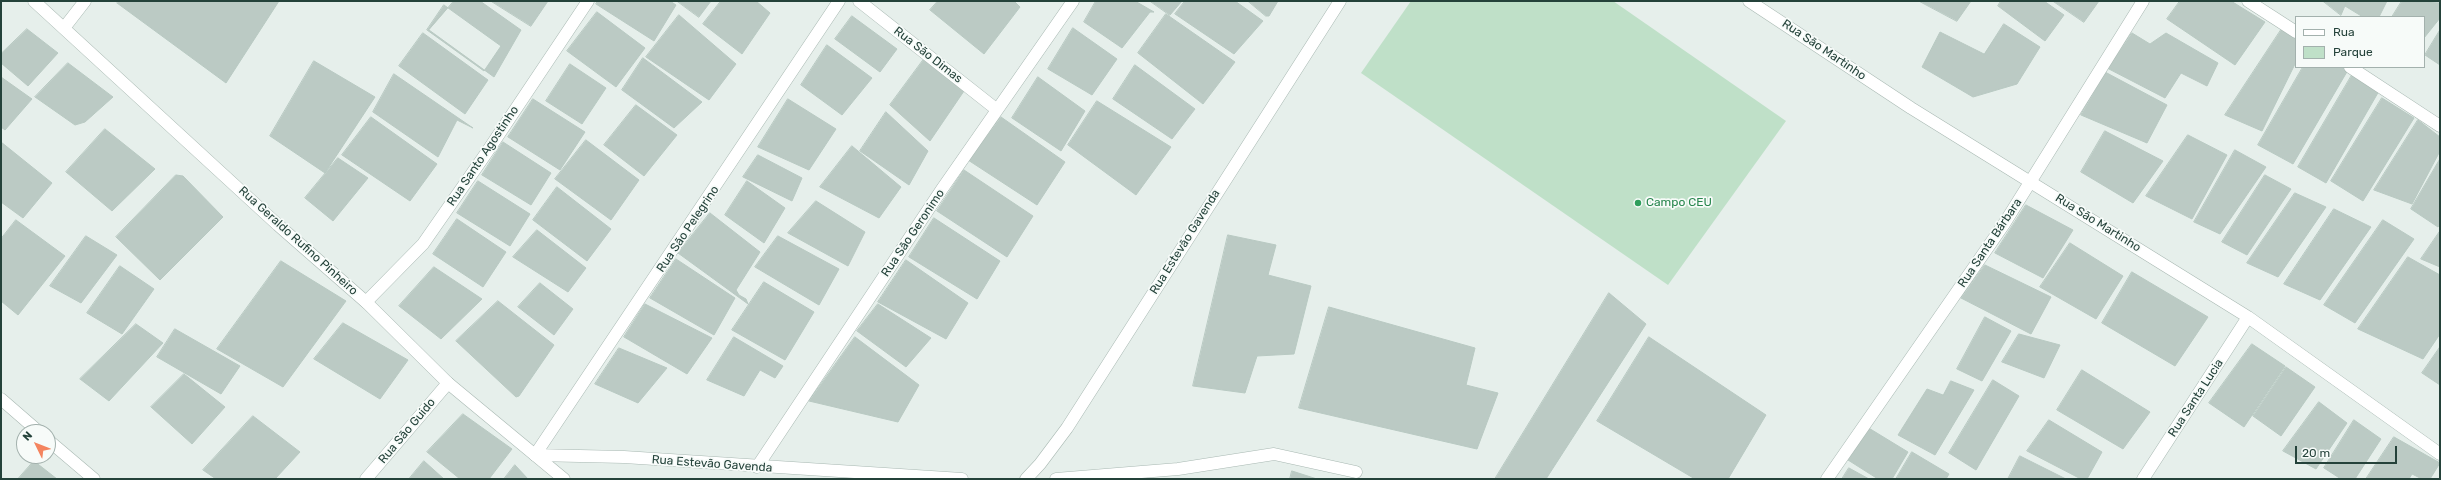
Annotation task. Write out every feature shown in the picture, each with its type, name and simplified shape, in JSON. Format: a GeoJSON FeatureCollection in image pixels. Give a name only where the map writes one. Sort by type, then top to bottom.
{"type":"FeatureCollection","features":[{"type":"Feature","properties":{"kind":"street","name":"Rua Geraldo Rufino Pinheiro"},"geometry":{"type":"LineString","coordinates":[[34,1],[278,225],[366,302],[448,383],[564,479]]}},
{"type":"Feature","properties":{"kind":"street"},"geometry":{"type":"LineString","coordinates":[[64,28],[85,1]]}},
{"type":"Feature","properties":{"kind":"street","name":"Rua Santo Agostinho"},"geometry":{"type":"LineString","coordinates":[[366,302],[423,244],[487,152],[588,1]]}},
{"type":"Feature","properties":{"kind":"street","name":"Rua São Pelegrino"},"geometry":{"type":"LineString","coordinates":[[535,455],[839,1]]}},
{"type":"Feature","properties":{"kind":"street","name":"Rua São Dimas"},"geometry":{"type":"LineString","coordinates":[[859,1],[996,109]]}},
{"type":"Feature","properties":{"kind":"street","name":"Rua São Geronimo"},"geometry":{"type":"LineString","coordinates":[[757,467],[996,109],[1073,1]]}},
{"type":"Feature","properties":{"kind":"street","name":"Rua Estevão Gavenda"},"geometry":{"type":"LineString","coordinates":[[1026,479],[1040,464],[1067,428],[1340,1]]}},
{"type":"Feature","properties":{"kind":"street","name":"Rua São Martinho"},"geometry":{"type":"LineString","coordinates":[[1750,1],[1911,108],[2248,317],[2440,454]]}},
{"type":"Feature","properties":{"kind":"street","name":"Rua Santa Bárbara"},"geometry":{"type":"LineString","coordinates":[[1827,479],[2031,182],[2143,1]]}},
{"type":"Feature","properties":{"kind":"street"},"geometry":{"type":"LineString","coordinates":[[2248,1],[2295,31]]}},
{"type":"Feature","properties":{"kind":"street"},"geometry":{"type":"LineString","coordinates":[[2352,68],[2440,126]]}},
{"type":"Feature","properties":{"kind":"street","name":"Rua Santa Lucia"},"geometry":{"type":"LineString","coordinates":[[2143,479],[2248,317]]}},
{"type":"Feature","properties":{"kind":"street","name":"Rua São Guido"},"geometry":{"type":"LineString","coordinates":[[366,479],[448,383]]}},
{"type":"Feature","properties":{"kind":"street"},"geometry":{"type":"LineString","coordinates":[[1,399],[30,424]]}},
{"type":"Feature","properties":{"kind":"street"},"geometry":{"type":"LineString","coordinates":[[56,447],[94,479]]}},
{"type":"Feature","properties":{"kind":"street"},"geometry":{"type":"LineString","coordinates":[[1056,479],[1178,470],[1274,454],[1356,472]]}},
{"type":"Feature","properties":{"kind":"street","name":"Rua Estevão Gavenda"},"geometry":{"type":"LineString","coordinates":[[535,455],[624,457],[757,467],[962,479]]}},
{"type":"Feature","properties":{"kind":"green space","name":"Campo CEU"},"geometry":{"type":"Polygon","coordinates":[[[1411,1],[1613,1],[1786,121],[1668,285],[1361,73],[1411,1]]]}},
{"type":"Feature","properties":{"kind":"building"},"geometry":{"type":"Polygon","coordinates":[[[119,1],[279,1],[226,83],[117,3],[119,1]]]}},
{"type":"Feature","properties":{"kind":"building"},"geometry":{"type":"Polygon","coordinates":[[[454,1],[480,1],[521,30],[494,77],[429,30],[454,1]]]}},
{"type":"Feature","properties":{"kind":"building"},"geometry":{"type":"Polygon","coordinates":[[[491,1],[548,1],[531,26],[491,1]]]}},
{"type":"Feature","properties":{"kind":"building"},"geometry":{"type":"Polygon","coordinates":[[[598,1],[670,1],[676,5],[654,41],[596,4],[598,1]]]}},
{"type":"Feature","properties":{"kind":"building"},"geometry":{"type":"Polygon","coordinates":[[[677,1],[711,1],[699,17],[677,1]]]}},
{"type":"Feature","properties":{"kind":"building"},"geometry":{"type":"Polygon","coordinates":[[[721,1],[756,1],[770,13],[742,54],[703,24],[721,1]]]}},
{"type":"Feature","properties":{"kind":"building"},"geometry":{"type":"Polygon","coordinates":[[[938,1],[1014,1],[1020,7],[984,54],[930,10],[938,1]]]}},
{"type":"Feature","properties":{"kind":"building"},"geometry":{"type":"Polygon","coordinates":[[[1096,1],[1135,1],[1154,12],[1150,12],[1122,48],[1084,22],[1096,1]]]}},
{"type":"Feature","properties":{"kind":"building"},"geometry":{"type":"Polygon","coordinates":[[[1150,1],[1182,1],[1170,15],[1150,1]]]}},
{"type":"Feature","properties":{"kind":"building"},"geometry":{"type":"Polygon","coordinates":[[[1185,1],[1235,1],[1263,21],[1234,54],[1175,14],[1185,1]]]}},
{"type":"Feature","properties":{"kind":"building"},"geometry":{"type":"Polygon","coordinates":[[[1248,1],[1278,1],[1269,16],[1266,16],[1248,1]]]}},
{"type":"Feature","properties":{"kind":"building"},"geometry":{"type":"Polygon","coordinates":[[[1919,1],[1971,1],[1957,21],[1919,1]]]}},
{"type":"Feature","properties":{"kind":"building"},"geometry":{"type":"Polygon","coordinates":[[[2001,1],[2044,1],[2064,15],[2045,41],[1998,6],[2001,1]]]}},
{"type":"Feature","properties":{"kind":"building"},"geometry":{"type":"Polygon","coordinates":[[[2053,1],[2099,1],[2084,22],[2053,1]]]}},
{"type":"Feature","properties":{"kind":"building"},"geometry":{"type":"Polygon","coordinates":[[[2180,1],[2231,1],[2265,22],[2235,65],[2167,19],[2180,1]]]}},
{"type":"Feature","properties":{"kind":"building"},"geometry":{"type":"Polygon","coordinates":[[[2323,1],[2347,1],[2341,15],[2323,1]]]}},
{"type":"Feature","properties":{"kind":"building"},"geometry":{"type":"Polygon","coordinates":[[[2347,1],[2387,1],[2380,16],[2361,16],[2345,6],[2347,1]]]}},
{"type":"Feature","properties":{"kind":"building"},"geometry":{"type":"Polygon","coordinates":[[[2402,1],[2440,3],[2440,18],[2425,37],[2425,16],[2393,16],[2402,1]]]}},
{"type":"Feature","properties":{"kind":"building"},"geometry":{"type":"Polygon","coordinates":[[[444,5],[501,46],[484,71],[427,30],[444,5]]]}},
{"type":"Feature","properties":{"kind":"building"},"geometry":{"type":"Polygon","coordinates":[[[597,12],[645,48],[616,87],[567,51],[597,12]]]}},
{"type":"Feature","properties":{"kind":"building"},"geometry":{"type":"Polygon","coordinates":[[[1166,14],[1235,62],[1203,104],[1138,53],[1166,14]]]}},
{"type":"Feature","properties":{"kind":"building"},"geometry":{"type":"Polygon","coordinates":[[[679,15],[736,64],[709,100],[646,57],[679,15]]]}},
{"type":"Feature","properties":{"kind":"building"},"geometry":{"type":"Polygon","coordinates":[[[852,16],[897,49],[880,72],[835,39],[852,16]]]}},
{"type":"Feature","properties":{"kind":"building"},"geometry":{"type":"Polygon","coordinates":[[[2004,24],[2040,47],[2017,84],[1973,97],[1922,67],[1940,32],[1984,54],[2004,24]]]}},
{"type":"Feature","properties":{"kind":"building"},"geometry":{"type":"Polygon","coordinates":[[[2283,27],[2295,35],[2295,64],[2262,131],[2225,115],[2283,27]]]}},
{"type":"Feature","properties":{"kind":"building"},"geometry":{"type":"Polygon","coordinates":[[[1073,28],[1117,59],[1092,95],[1048,69],[1073,28]]]}},
{"type":"Feature","properties":{"kind":"building"},"geometry":{"type":"Polygon","coordinates":[[[27,29],[58,53],[28,86],[1,63],[1,54],[27,29]]]}},
{"type":"Feature","properties":{"kind":"building"},"geometry":{"type":"Polygon","coordinates":[[[2440,30],[2440,65],[2425,55],[2440,30]]]}},
{"type":"Feature","properties":{"kind":"building"},"geometry":{"type":"Polygon","coordinates":[[[423,33],[488,80],[465,114],[399,66],[423,33]]]}},
{"type":"Feature","properties":{"kind":"building"},"geometry":{"type":"Polygon","coordinates":[[[2132,33],[2150,44],[2166,33],[2218,63],[2207,86],[2181,73],[2165,98],[2107,68],[2132,33]]]}},
{"type":"Feature","properties":{"kind":"building"},"geometry":{"type":"Polygon","coordinates":[[[827,45],[872,78],[842,115],[801,85],[827,45]]]}},
{"type":"Feature","properties":{"kind":"building"},"geometry":{"type":"Polygon","coordinates":[[[643,58],[702,102],[674,128],[622,90],[643,58]]]}},
{"type":"Feature","properties":{"kind":"building"},"geometry":{"type":"Polygon","coordinates":[[[924,59],[964,91],[930,141],[890,105],[924,59]]]}},
{"type":"Feature","properties":{"kind":"building"},"geometry":{"type":"Polygon","coordinates":[[[314,61],[375,97],[325,173],[270,136],[314,61]]]}},
{"type":"Feature","properties":{"kind":"building"},"geometry":{"type":"Polygon","coordinates":[[[68,63],[113,97],[85,122],[75,125],[35,97],[68,63]]]}},
{"type":"Feature","properties":{"kind":"building"},"geometry":{"type":"Polygon","coordinates":[[[570,64],[606,88],[582,124],[546,101],[570,64]]]}},
{"type":"Feature","properties":{"kind":"building"},"geometry":{"type":"Polygon","coordinates":[[[1135,65],[1195,109],[1172,139],[1113,99],[1135,65]]]}},
{"type":"Feature","properties":{"kind":"building"},"geometry":{"type":"Polygon","coordinates":[[[2302,68],[2343,68],[2348,70],[2293,164],[2258,145],[2302,68]]]}},
{"type":"Feature","properties":{"kind":"building"},"geometry":{"type":"Polygon","coordinates":[[[2105,72],[2167,105],[2147,143],[2081,115],[2105,72]]]}},
{"type":"Feature","properties":{"kind":"building"},"geometry":{"type":"Polygon","coordinates":[[[394,74],[473,128],[457,120],[438,157],[373,112],[394,74]]]}},
{"type":"Feature","properties":{"kind":"building"},"geometry":{"type":"Polygon","coordinates":[[[2352,75],[2379,91],[2326,183],[2298,167],[2352,75]]]}},
{"type":"Feature","properties":{"kind":"building"},"geometry":{"type":"Polygon","coordinates":[[[1,77],[32,99],[5,130],[1,127],[1,77]]]}},
{"type":"Feature","properties":{"kind":"building"},"geometry":{"type":"Polygon","coordinates":[[[1038,77],[1085,111],[1061,151],[1012,118],[1038,77]]]}},
{"type":"Feature","properties":{"kind":"building"},"geometry":{"type":"Polygon","coordinates":[[[2382,98],[2414,118],[2363,201],[2331,181],[2382,98]]]}},
{"type":"Feature","properties":{"kind":"building"},"geometry":{"type":"Polygon","coordinates":[[[533,99],[585,132],[560,170],[508,137],[533,99]]]}},
{"type":"Feature","properties":{"kind":"building"},"geometry":{"type":"Polygon","coordinates":[[[788,99],[836,129],[809,170],[758,147],[788,99]]]}},
{"type":"Feature","properties":{"kind":"building"},"geometry":{"type":"Polygon","coordinates":[[[1097,101],[1171,147],[1136,195],[1068,145],[1097,101]]]}},
{"type":"Feature","properties":{"kind":"building"},"geometry":{"type":"Polygon","coordinates":[[[636,105],[677,135],[644,176],[604,145],[636,105]]]}},
{"type":"Feature","properties":{"kind":"building"},"geometry":{"type":"Polygon","coordinates":[[[886,112],[928,151],[909,185],[860,151],[886,112]]]}},
{"type":"Feature","properties":{"kind":"building"},"geometry":{"type":"Polygon","coordinates":[[[371,117],[437,164],[410,201],[342,155],[371,117]]]}},
{"type":"Feature","properties":{"kind":"building"},"geometry":{"type":"Polygon","coordinates":[[[1001,117],[1065,162],[1037,205],[968,160],[1001,117]]]}},
{"type":"Feature","properties":{"kind":"building"},"geometry":{"type":"Polygon","coordinates":[[[2418,120],[2440,137],[2440,151],[2412,204],[2374,190],[2418,120]]]}},
{"type":"Feature","properties":{"kind":"building"},"geometry":{"type":"Polygon","coordinates":[[[105,129],[155,169],[112,211],[66,172],[105,129]]]}},
{"type":"Feature","properties":{"kind":"building"},"geometry":{"type":"Polygon","coordinates":[[[2105,131],[2163,161],[2133,203],[2081,172],[2105,131]]]}},
{"type":"Feature","properties":{"kind":"building"},"geometry":{"type":"Polygon","coordinates":[[[2188,135],[2227,155],[2192,219],[2146,196],[2188,135]]]}},
{"type":"Feature","properties":{"kind":"building"},"geometry":{"type":"Polygon","coordinates":[[[586,140],[639,180],[611,220],[555,179],[586,140]]]}},
{"type":"Feature","properties":{"kind":"building"},"geometry":{"type":"Polygon","coordinates":[[[1,142],[52,183],[23,218],[1,202],[1,142]]]}},
{"type":"Feature","properties":{"kind":"building"},"geometry":{"type":"Polygon","coordinates":[[[503,142],[551,173],[531,205],[482,175],[503,142]]]}},
{"type":"Feature","properties":{"kind":"building"},"geometry":{"type":"Polygon","coordinates":[[[852,146],[901,187],[879,218],[820,187],[852,146]]]}},
{"type":"Feature","properties":{"kind":"building"},"geometry":{"type":"Polygon","coordinates":[[[2235,150],[2266,167],[2220,234],[2194,222],[2235,150]]]}},
{"type":"Feature","properties":{"kind":"building"},"geometry":{"type":"Polygon","coordinates":[[[758,155],[802,178],[792,201],[743,177],[758,155]]]}},
{"type":"Feature","properties":{"kind":"building"},"geometry":{"type":"Polygon","coordinates":[[[338,158],[368,178],[333,221],[305,198],[338,158]]]}},
{"type":"Feature","properties":{"kind":"building"},"geometry":{"type":"Polygon","coordinates":[[[2440,159],[2440,224],[2438,227],[2411,209],[2440,159]]]}},
{"type":"Feature","properties":{"kind":"building"},"geometry":{"type":"Polygon","coordinates":[[[964,170],[1033,216],[1007,257],[937,211],[964,170]]]}},
{"type":"Feature","properties":{"kind":"building"},"geometry":{"type":"Polygon","coordinates":[[[176,175],[183,176],[223,217],[160,280],[116,237],[176,175]]]}},
{"type":"Feature","properties":{"kind":"building"},"geometry":{"type":"Polygon","coordinates":[[[2265,175],[2291,189],[2247,255],[2222,242],[2265,175]]]}},
{"type":"Feature","properties":{"kind":"building"},"geometry":{"type":"Polygon","coordinates":[[[478,181],[530,214],[510,246],[457,213],[478,181]]]}},
{"type":"Feature","properties":{"kind":"building"},"geometry":{"type":"Polygon","coordinates":[[[747,181],[785,208],[764,243],[725,215],[747,181]]]}},
{"type":"Feature","properties":{"kind":"building"},"geometry":{"type":"Polygon","coordinates":[[[557,187],[611,229],[587,261],[533,220],[557,187]]]}},
{"type":"Feature","properties":{"kind":"building"},"geometry":{"type":"Polygon","coordinates":[[[2295,193],[2326,207],[2278,277],[2247,263],[2295,193]]]}},
{"type":"Feature","properties":{"kind":"building"},"geometry":{"type":"Polygon","coordinates":[[[816,201],[865,232],[848,266],[788,233],[816,201]]]}},
{"type":"Feature","properties":{"kind":"building"},"geometry":{"type":"Polygon","coordinates":[[[2026,205],[2073,230],[2043,278],[1995,253],[2026,205]]]}},
{"type":"Feature","properties":{"kind":"building"},"geometry":{"type":"Polygon","coordinates":[[[2334,209],[2371,227],[2320,300],[2284,284],[2334,209]]]}},
{"type":"Feature","properties":{"kind":"building"},"geometry":{"type":"Polygon","coordinates":[[[710,213],[760,252],[736,290],[739,295],[746,299],[748,304],[678,253],[710,213]]]}},
{"type":"Feature","properties":{"kind":"building"},"geometry":{"type":"Polygon","coordinates":[[[934,218],[1000,261],[977,299],[909,257],[934,218]]]}},
{"type":"Feature","properties":{"kind":"building"},"geometry":{"type":"Polygon","coordinates":[[[457,219],[506,252],[483,287],[433,254],[457,219]]]}},
{"type":"Feature","properties":{"kind":"building"},"geometry":{"type":"Polygon","coordinates":[[[16,220],[65,256],[18,315],[1,301],[1,239],[16,220]]]}},
{"type":"Feature","properties":{"kind":"building"},"geometry":{"type":"Polygon","coordinates":[[[2383,220],[2414,239],[2355,323],[2324,305],[2383,220]]]}},
{"type":"Feature","properties":{"kind":"building"},"geometry":{"type":"Polygon","coordinates":[[[537,230],[586,268],[568,292],[513,257],[537,230]]]}},
{"type":"Feature","properties":{"kind":"building"},"geometry":{"type":"Polygon","coordinates":[[[2440,231],[2440,267],[2421,259],[2440,231]]]}},
{"type":"Feature","properties":{"kind":"building"},"geometry":{"type":"Polygon","coordinates":[[[1228,235],[1276,245],[1268,275],[1311,286],[1294,354],[1257,356],[1245,393],[1193,386],[1228,235]]]}},
{"type":"Feature","properties":{"kind":"building"},"geometry":{"type":"Polygon","coordinates":[[[86,236],[117,255],[81,303],[50,286],[86,236]]]}},
{"type":"Feature","properties":{"kind":"building"},"geometry":{"type":"Polygon","coordinates":[[[778,236],[839,269],[819,305],[755,267],[778,236]]]}},
{"type":"Feature","properties":{"kind":"building"},"geometry":{"type":"Polygon","coordinates":[[[2070,243],[2123,276],[2096,319],[2040,287],[2070,243]]]}},
{"type":"Feature","properties":{"kind":"building"},"geometry":{"type":"Polygon","coordinates":[[[2408,257],[2440,275],[2440,334],[2423,359],[2358,329],[2408,257]]]}},
{"type":"Feature","properties":{"kind":"building"},"geometry":{"type":"Polygon","coordinates":[[[676,259],[735,298],[714,335],[650,298],[676,259]]]}},
{"type":"Feature","properties":{"kind":"building"},"geometry":{"type":"Polygon","coordinates":[[[906,260],[968,303],[946,339],[878,302],[906,260]]]}},
{"type":"Feature","properties":{"kind":"building"},"geometry":{"type":"Polygon","coordinates":[[[281,261],[346,301],[283,387],[217,349],[281,261]]]}},
{"type":"Feature","properties":{"kind":"building"},"geometry":{"type":"Polygon","coordinates":[[[1985,265],[2051,297],[2031,334],[1961,298],[1985,265]]]}},
{"type":"Feature","properties":{"kind":"building"},"geometry":{"type":"Polygon","coordinates":[[[120,266],[154,289],[122,334],[87,313],[120,266]]]}},
{"type":"Feature","properties":{"kind":"building"},"geometry":{"type":"Polygon","coordinates":[[[434,267],[482,299],[441,339],[399,306],[434,267]]]}},
{"type":"Feature","properties":{"kind":"building"},"geometry":{"type":"Polygon","coordinates":[[[2132,272],[2208,317],[2175,366],[2102,323],[2132,272]]]}},
{"type":"Feature","properties":{"kind":"building"},"geometry":{"type":"Polygon","coordinates":[[[764,282],[814,312],[785,360],[732,330],[764,282]]]}},
{"type":"Feature","properties":{"kind":"building"},"geometry":{"type":"Polygon","coordinates":[[[540,283],[573,309],[554,335],[518,307],[540,283]]]}},
{"type":"Feature","properties":{"kind":"building"},"geometry":{"type":"Polygon","coordinates":[[[1609,293],[1646,324],[1546,479],[1495,479],[1609,293]]]}},
{"type":"Feature","properties":{"kind":"building"},"geometry":{"type":"Polygon","coordinates":[[[498,301],[554,345],[519,396],[516,397],[456,341],[498,301]]]}},
{"type":"Feature","properties":{"kind":"building"},"geometry":{"type":"Polygon","coordinates":[[[645,304],[712,338],[687,374],[624,337],[645,304]]]}},
{"type":"Feature","properties":{"kind":"building"},"geometry":{"type":"Polygon","coordinates":[[[878,304],[931,338],[906,367],[857,331],[878,304]]]}},
{"type":"Feature","properties":{"kind":"building"},"geometry":{"type":"Polygon","coordinates":[[[1329,307],[1475,348],[1466,385],[1498,393],[1477,449],[1299,408],[1329,307]]]}},
{"type":"Feature","properties":{"kind":"building"},"geometry":{"type":"Polygon","coordinates":[[[1985,317],[2011,331],[1982,381],[1957,369],[1985,317]]]}},
{"type":"Feature","properties":{"kind":"building"},"geometry":{"type":"Polygon","coordinates":[[[343,323],[408,360],[380,399],[314,359],[343,323]]]}},
{"type":"Feature","properties":{"kind":"building"},"geometry":{"type":"Polygon","coordinates":[[[136,324],[163,343],[109,401],[80,379],[136,324]]]}},
{"type":"Feature","properties":{"kind":"building"},"geometry":{"type":"Polygon","coordinates":[[[175,329],[240,366],[221,394],[157,357],[175,329]]]}},
{"type":"Feature","properties":{"kind":"building"},"geometry":{"type":"Polygon","coordinates":[[[2019,334],[2060,345],[2044,378],[2002,362],[2019,334]]]}},
{"type":"Feature","properties":{"kind":"building"},"geometry":{"type":"Polygon","coordinates":[[[734,337],[783,366],[775,378],[760,370],[744,396],[707,380],[734,337]]]}},
{"type":"Feature","properties":{"kind":"building"},"geometry":{"type":"Polygon","coordinates":[[[855,337],[919,385],[898,422],[809,401],[855,337]]]}},
{"type":"Feature","properties":{"kind":"building"},"geometry":{"type":"Polygon","coordinates":[[[1649,337],[1766,415],[1728,479],[1695,479],[1597,421],[1649,337]]]}},
{"type":"Feature","properties":{"kind":"building"},"geometry":{"type":"Polygon","coordinates":[[[2252,344],[2285,366],[2244,427],[2209,403],[2252,344]]]}},
{"type":"Feature","properties":{"kind":"building"},"geometry":{"type":"Polygon","coordinates":[[[2440,347],[2440,385],[2422,373],[2440,347]]]}},
{"type":"Feature","properties":{"kind":"building"},"geometry":{"type":"Polygon","coordinates":[[[619,348],[667,368],[638,403],[595,384],[619,348]]]}},
{"type":"Feature","properties":{"kind":"building"},"geometry":{"type":"Polygon","coordinates":[[[2286,367],[2315,387],[2281,436],[2253,416],[2286,367]]]}},
{"type":"Feature","properties":{"kind":"building"},"geometry":{"type":"Polygon","coordinates":[[[2082,370],[2150,412],[2123,449],[2057,410],[2082,370]]]}},
{"type":"Feature","properties":{"kind":"building"},"geometry":{"type":"Polygon","coordinates":[[[184,374],[225,407],[192,444],[151,407],[184,374]]]}},
{"type":"Feature","properties":{"kind":"building"},"geometry":{"type":"Polygon","coordinates":[[[1993,380],[2019,396],[1976,470],[1949,453],[1993,380]]]}},
{"type":"Feature","properties":{"kind":"building"},"geometry":{"type":"Polygon","coordinates":[[[1951,381],[1974,390],[1935,455],[1898,435],[1927,389],[1943,395],[1951,381]]]}},
{"type":"Feature","properties":{"kind":"building"},"geometry":{"type":"Polygon","coordinates":[[[2319,402],[2347,423],[2316,469],[2283,451],[2319,402]]]}},
{"type":"Feature","properties":{"kind":"building"},"geometry":{"type":"Polygon","coordinates":[[[463,414],[512,449],[489,479],[460,479],[427,452],[463,414]]]}},
{"type":"Feature","properties":{"kind":"building"},"geometry":{"type":"Polygon","coordinates":[[[253,416],[300,452],[275,479],[216,479],[203,470],[253,416]]]}},
{"type":"Feature","properties":{"kind":"building"},"geometry":{"type":"Polygon","coordinates":[[[2049,420],[2102,452],[2087,479],[2081,479],[2027,451],[2049,420]]]}},
{"type":"Feature","properties":{"kind":"building"},"geometry":{"type":"Polygon","coordinates":[[[2354,420],[2381,439],[2355,479],[2341,479],[2324,468],[2354,420]]]}},
{"type":"Feature","properties":{"kind":"building"},"geometry":{"type":"Polygon","coordinates":[[[1867,427],[1908,452],[1892,479],[1878,479],[1848,460],[1867,427]]]}},
{"type":"Feature","properties":{"kind":"building"},"geometry":{"type":"Polygon","coordinates":[[[2394,437],[2440,463],[2430,479],[2422,479],[2412,474],[2409,479],[2366,479],[2394,437]]]}},
{"type":"Feature","properties":{"kind":"building"},"geometry":{"type":"Polygon","coordinates":[[[1912,452],[1949,474],[1946,479],[1896,479],[1912,452]]]}},
{"type":"Feature","properties":{"kind":"building"},"geometry":{"type":"Polygon","coordinates":[[[2020,456],[2066,479],[2008,479],[2020,456]]]}},
{"type":"Feature","properties":{"kind":"building"},"geometry":{"type":"Polygon","coordinates":[[[424,461],[444,479],[409,479],[424,461]]]}},
{"type":"Feature","properties":{"kind":"building"},"geometry":{"type":"Polygon","coordinates":[[[31,464],[38,464],[57,479],[18,479],[31,464]]]}},
{"type":"Feature","properties":{"kind":"building"},"geometry":{"type":"Polygon","coordinates":[[[515,465],[528,479],[504,479],[515,465]]]}},
{"type":"Feature","properties":{"kind":"building"},"geometry":{"type":"Polygon","coordinates":[[[1849,468],[1869,479],[1842,479],[1849,468]]]}},
{"type":"Feature","properties":{"kind":"building"},"geometry":{"type":"Polygon","coordinates":[[[1292,471],[1317,479],[1290,479],[1292,471]]]}},
{"type":"Feature","properties":{"kind":"place","name":"Campo CEU"},"geometry":{"type":"Point","coordinates":[1638,203]}}]}
